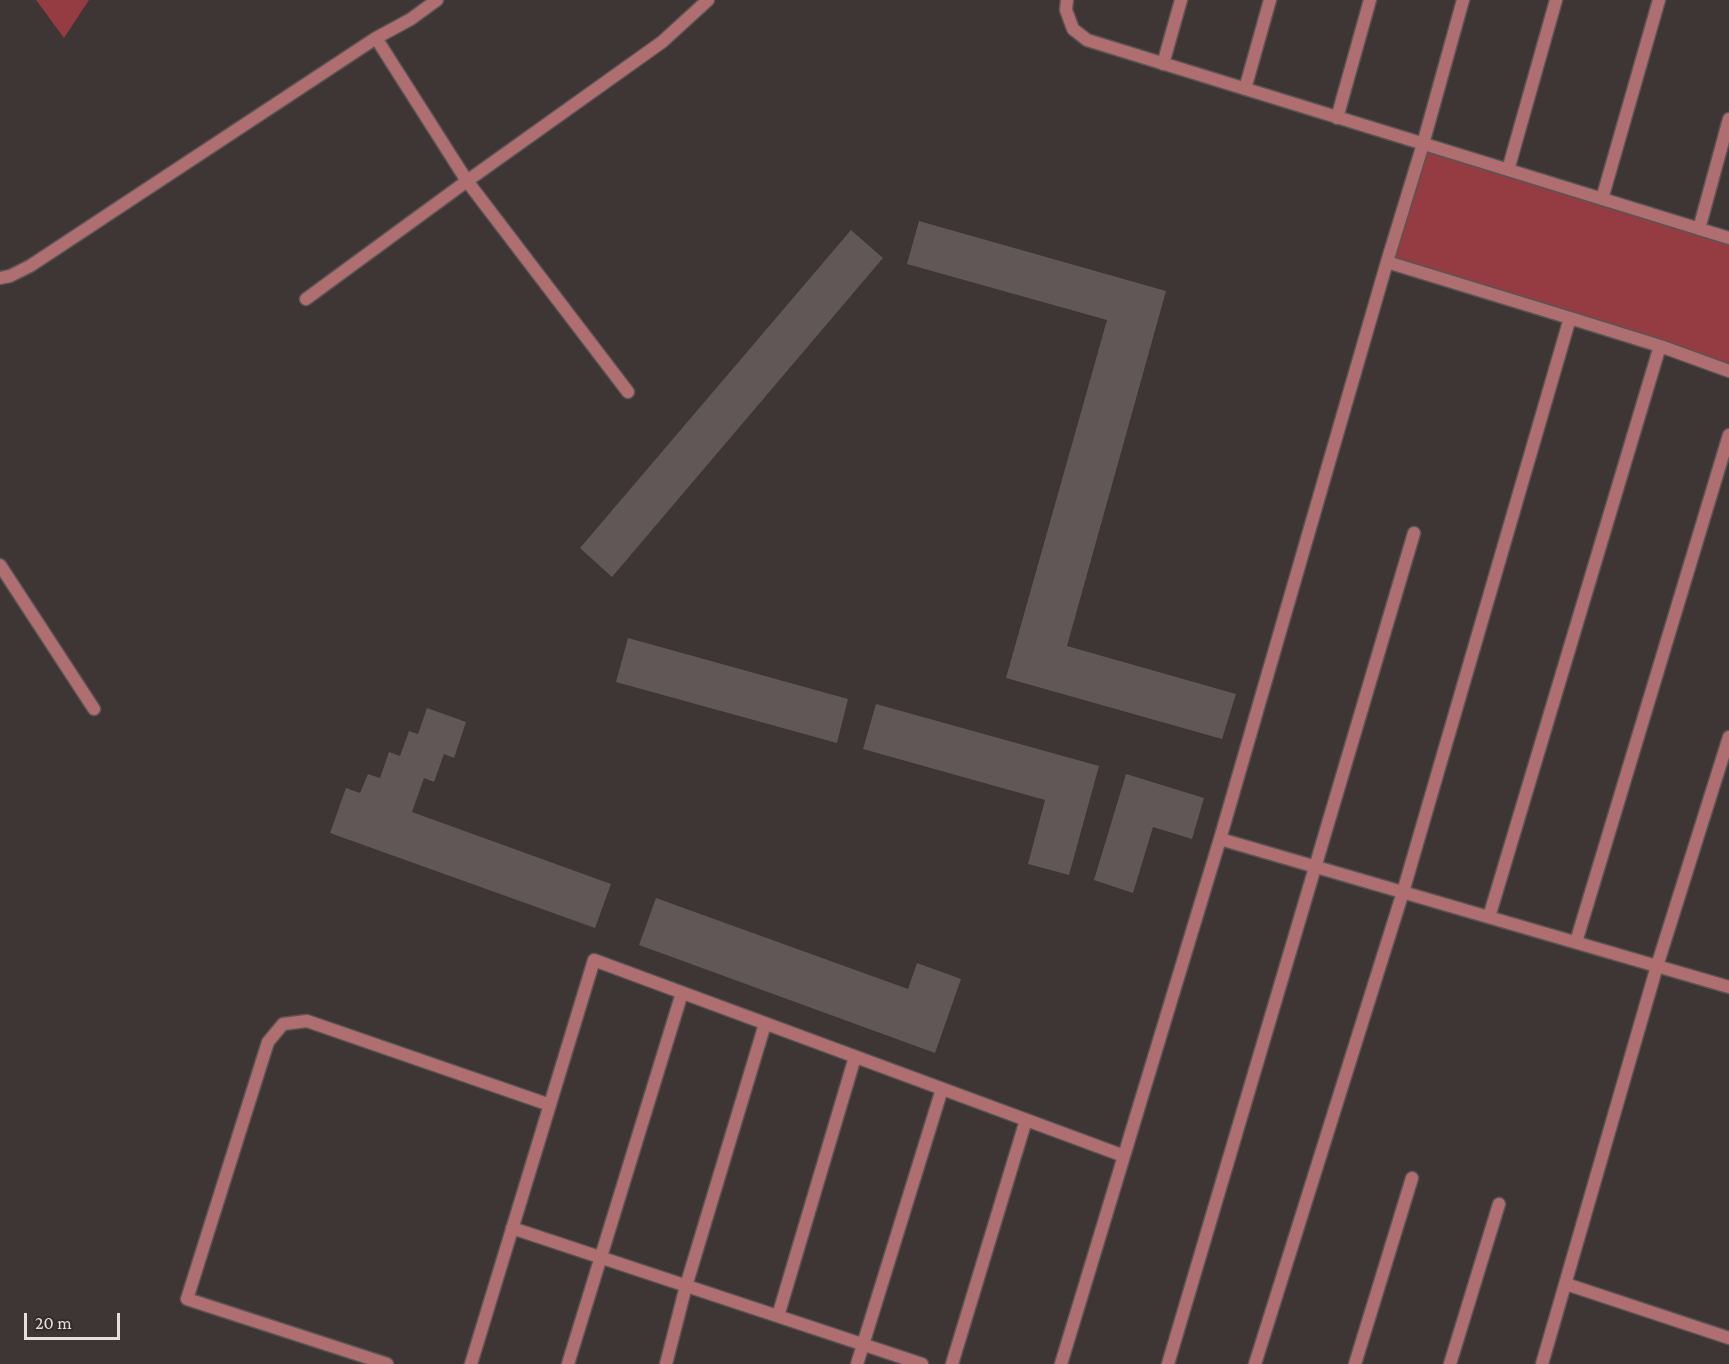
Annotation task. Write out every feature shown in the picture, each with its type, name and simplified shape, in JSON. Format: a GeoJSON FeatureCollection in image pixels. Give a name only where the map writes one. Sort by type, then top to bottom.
{"type":"FeatureCollection","features":[{"type":"Feature","properties":{"kind":"street"},"geometry":{"type":"LineString","coordinates":[[0,278],[10,276],[30,266],[437,0]]}},
{"type":"Feature","properties":{"kind":"street"},"geometry":{"type":"LineString","coordinates":[[306,299],[662,42],[708,0]]}},
{"type":"Feature","properties":{"kind":"street"},"geometry":{"type":"LineString","coordinates":[[1067,0],[1066,10],[1073,29],[1087,40],[1729,238]]}},
{"type":"Feature","properties":{"kind":"street"},"geometry":{"type":"LineString","coordinates":[[1163,64],[1181,0]]}},
{"type":"Feature","properties":{"kind":"street"},"geometry":{"type":"LineString","coordinates":[[1245,89],[1270,0]]}},
{"type":"Feature","properties":{"kind":"street"},"geometry":{"type":"LineString","coordinates":[[1337,118],[1370,0]]}},
{"type":"Feature","properties":{"kind":"street"},"geometry":{"type":"LineString","coordinates":[[1061,1364],[1220,839],[1463,0]]}},
{"type":"Feature","properties":{"kind":"street"},"geometry":{"type":"LineString","coordinates":[[1508,170],[1556,0]]}},
{"type":"Feature","properties":{"kind":"street"},"geometry":{"type":"LineString","coordinates":[[1602,199],[1659,0]]}},
{"type":"Feature","properties":{"kind":"street"},"geometry":{"type":"LineString","coordinates":[[376,38],[467,181],[628,392]]}},
{"type":"Feature","properties":{"kind":"street"},"geometry":{"type":"LineString","coordinates":[[1699,229],[1729,120]]}},
{"type":"Feature","properties":{"kind":"street"},"geometry":{"type":"LineString","coordinates":[[1387,262],[1660,346],[1729,371]]}},
{"type":"Feature","properties":{"kind":"street"},"geometry":{"type":"LineString","coordinates":[[1256,1364],[1403,892],[1570,318]]}},
{"type":"Feature","properties":{"kind":"street"},"geometry":{"type":"LineString","coordinates":[[1488,917],[1660,346]]}},
{"type":"Feature","properties":{"kind":"street"},"geometry":{"type":"LineString","coordinates":[[1576,942],[1729,435]]}},
{"type":"Feature","properties":{"kind":"street"},"geometry":{"type":"LineString","coordinates":[[1168,1364],[1414,533]]}},
{"type":"Feature","properties":{"kind":"street"},"geometry":{"type":"LineString","coordinates":[[0,566],[94,709]]}},
{"type":"Feature","properties":{"kind":"street"},"geometry":{"type":"LineString","coordinates":[[1542,1364],[1657,966],[1729,739]]}},
{"type":"Feature","properties":{"kind":"street"},"geometry":{"type":"LineString","coordinates":[[1220,839],[1729,987]]}},
{"type":"Feature","properties":{"kind":"street"},"geometry":{"type":"LineString","coordinates":[[471,1364],[594,960],[1124,1156]]}},
{"type":"Feature","properties":{"kind":"street"},"geometry":{"type":"LineString","coordinates":[[568,1364],[603,1257],[682,993]]}},
{"type":"Feature","properties":{"kind":"street"},"geometry":{"type":"LineString","coordinates":[[387,1364],[187,1299],[268,1042],[283,1024],[307,1021],[550,1105]]}},
{"type":"Feature","properties":{"kind":"street"},"geometry":{"type":"LineString","coordinates":[[666,1364],[686,1286],[765,1024]]}},
{"type":"Feature","properties":{"kind":"street"},"geometry":{"type":"LineString","coordinates":[[778,1316],[855,1057]]}},
{"type":"Feature","properties":{"kind":"street"},"geometry":{"type":"LineString","coordinates":[[857,1364],[942,1089]]}},
{"type":"Feature","properties":{"kind":"street"},"geometry":{"type":"LineString","coordinates":[[952,1364],[1026,1120]]}},
{"type":"Feature","properties":{"kind":"street"},"geometry":{"type":"LineString","coordinates":[[1355,1364],[1412,1178]]}},
{"type":"Feature","properties":{"kind":"street"},"geometry":{"type":"LineString","coordinates":[[1450,1364],[1498,1204]]}},
{"type":"Feature","properties":{"kind":"street"},"geometry":{"type":"LineString","coordinates":[[512,1228],[922,1364]]}},
{"type":"Feature","properties":{"kind":"street"},"geometry":{"type":"LineString","coordinates":[[1566,1284],[1729,1338]]}},
{"type":"Feature","properties":{"kind":"shaded area"},"geometry":{"type":"Polygon","coordinates":[[[36,0],[89,0],[64,38],[36,0]]]}},
{"type":"Feature","properties":{"kind":"shaded area"},"geometry":{"type":"Polygon","coordinates":[[[1423,144],[1729,238],[1729,367],[1387,262],[1423,144]]]}},
{"type":"Feature","properties":{"kind":"building"},"geometry":{"type":"Polygon","coordinates":[[[919,221],[1166,291],[1067,646],[1236,694],[1222,739],[1006,678],[1107,320],[907,264],[919,221]]]}},
{"type":"Feature","properties":{"kind":"building"},"geometry":{"type":"Polygon","coordinates":[[[851,230],[883,258],[612,577],[580,548],[851,230]]]}},
{"type":"Feature","properties":{"kind":"building"},"geometry":{"type":"Polygon","coordinates":[[[628,638],[848,699],[837,743],[616,682],[628,638]]]}},
{"type":"Feature","properties":{"kind":"building"},"geometry":{"type":"Polygon","coordinates":[[[876,704],[1099,766],[1069,875],[1028,864],[1045,800],[863,749],[876,704]]]}},
{"type":"Feature","properties":{"kind":"building"},"geometry":{"type":"Polygon","coordinates":[[[427,708],[466,722],[454,758],[444,754],[434,782],[424,778],[412,812],[611,884],[595,928],[330,833],[346,788],[360,793],[368,774],[380,778],[389,752],[400,756],[409,731],[418,734],[427,708]]]}},
{"type":"Feature","properties":{"kind":"building"},"geometry":{"type":"Polygon","coordinates":[[[1126,774],[1204,798],[1192,839],[1153,827],[1133,893],[1094,880],[1126,774]]]}},
{"type":"Feature","properties":{"kind":"building"},"geometry":{"type":"Polygon","coordinates":[[[656,898],[908,989],[917,963],[961,979],[935,1053],[639,945],[656,898]]]}}]}
